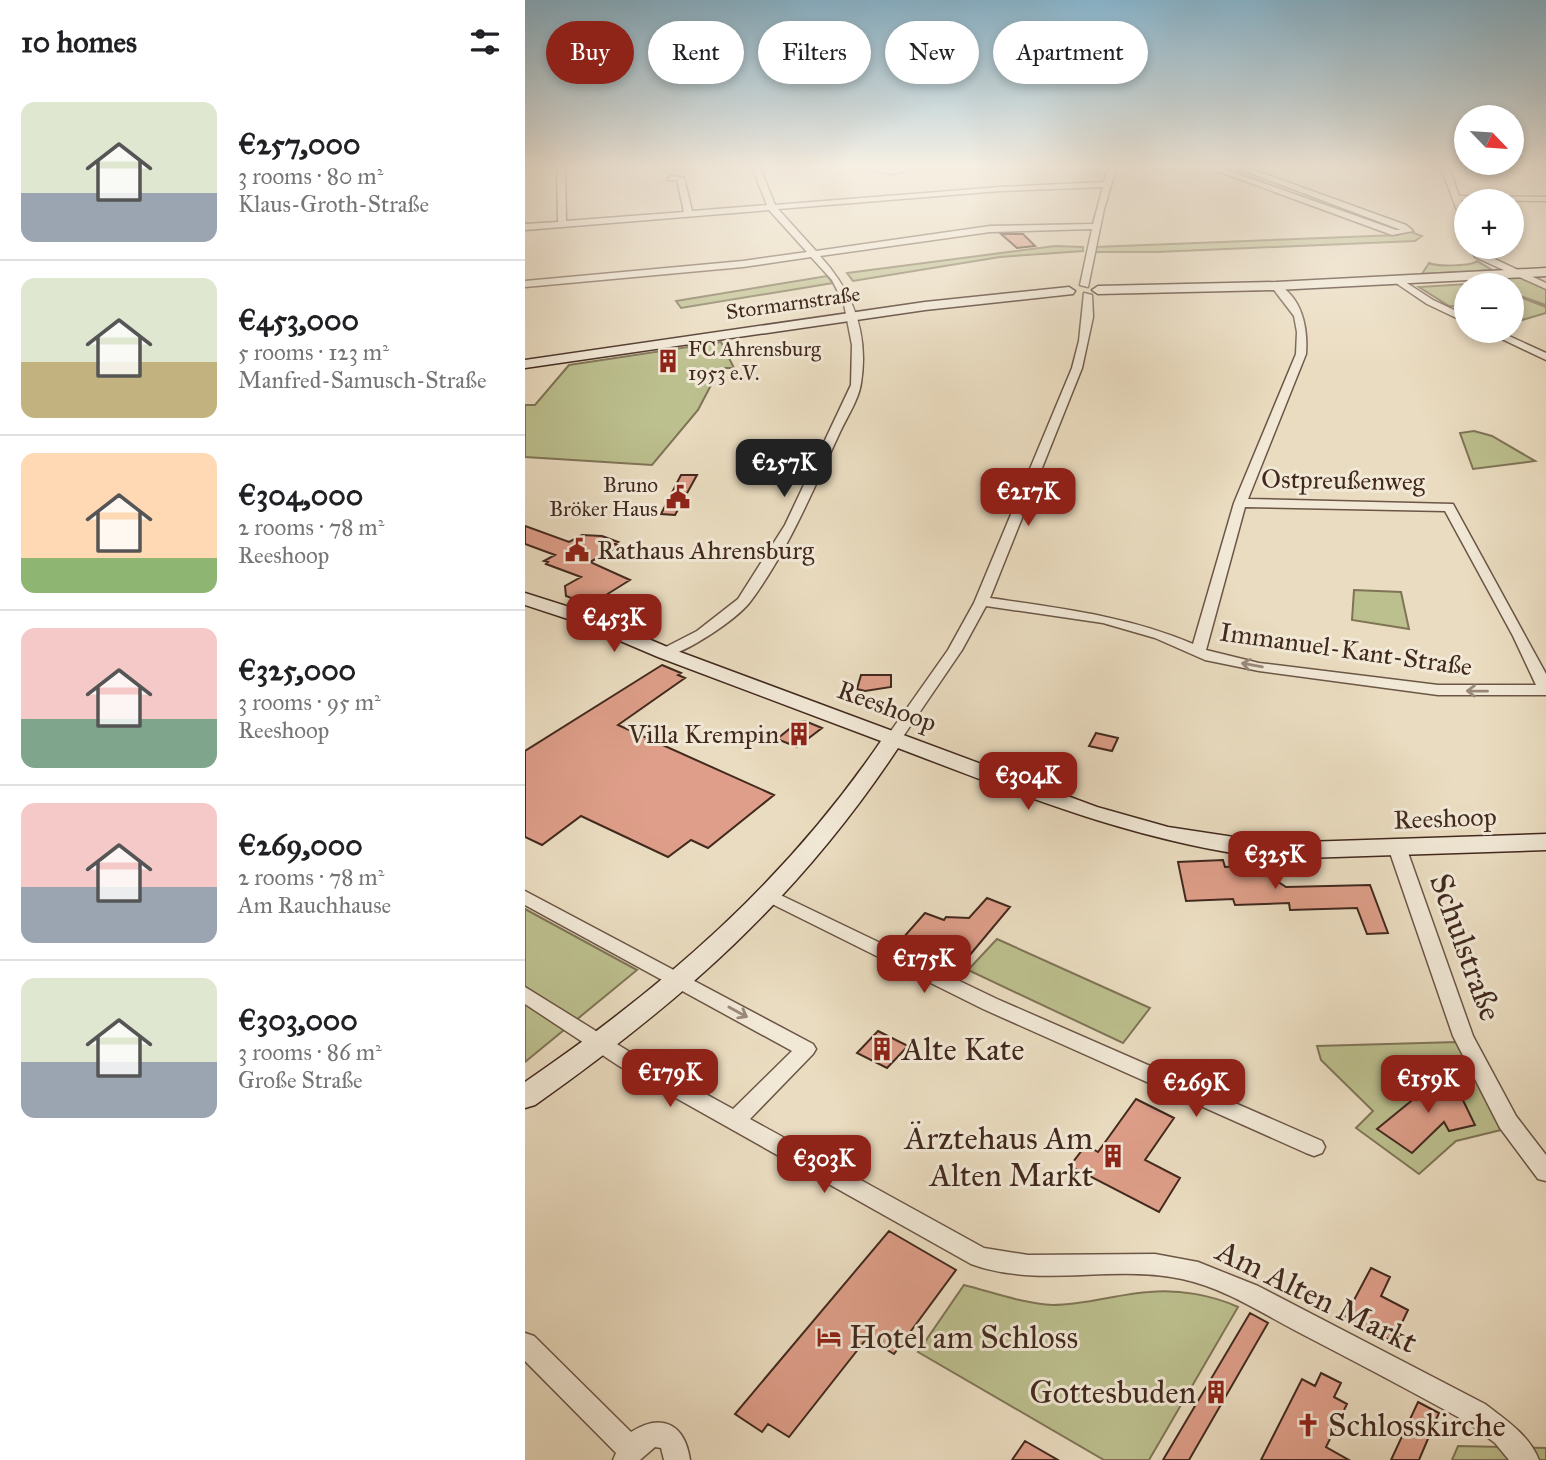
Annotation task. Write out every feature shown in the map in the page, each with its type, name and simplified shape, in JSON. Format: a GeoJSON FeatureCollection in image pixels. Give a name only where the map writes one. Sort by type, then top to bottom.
{"type":"FeatureCollection","features":[{"type":"Feature","properties":{"kind":"street"},"geometry":{"type":"LineString","coordinates":[[665,653],[702,634],[743,602],[791,525],[856,385],[857,345],[853,316],[836,279],[793,233]]}},
{"type":"Feature","properties":{"kind":"street"},"geometry":{"type":"LineString","coordinates":[[525,284],[702,268],[960,233]]}},
{"type":"Feature","properties":{"kind":"street"},"geometry":{"type":"LineString","coordinates":[[525,1097],[602,1042],[678,979],[770,896],[828,830],[963,637],[1070,385],[1083,342],[1096,233]]}},
{"type":"Feature","properties":{"kind":"street"},"geometry":{"type":"LineString","coordinates":[[1488,259],[1521,273]]}},
{"type":"Feature","properties":{"kind":"street","name":"Stormarnstraße"},"geometry":{"type":"LineString","coordinates":[[1521,273],[1546,272]]}},
{"type":"Feature","properties":{"kind":"street"},"geometry":{"type":"LineString","coordinates":[[1524,275],[1546,286]]}},
{"type":"Feature","properties":{"kind":"street","name":"Stormarnstraße"},"geometry":{"type":"LineString","coordinates":[[525,364],[853,316],[1069,291],[1072,287],[1090,290],[1276,286],[1454,276]]}},
{"type":"Feature","properties":{"kind":"street"},"geometry":{"type":"LineString","coordinates":[[1396,279],[1430,302],[1454,314]]}},
{"type":"Feature","properties":{"kind":"street"},"geometry":{"type":"LineString","coordinates":[[1198,652],[1240,503],[1301,354],[1301,317],[1276,286]]}},
{"type":"Feature","properties":{"kind":"street"},"geometry":{"type":"LineString","coordinates":[[1516,343],[1546,357]]}},
{"type":"Feature","properties":{"kind":"street","name":"Ostpreußenweg"},"geometry":{"type":"LineString","coordinates":[[1240,503],[1449,508],[1520,636],[1546,690]]}},
{"type":"Feature","properties":{"kind":"street"},"geometry":{"type":"LineString","coordinates":[[525,589],[566,606],[578,617]]}},
{"type":"Feature","properties":{"kind":"street"},"geometry":{"type":"LineString","coordinates":[[525,599],[578,617]]}},
{"type":"Feature","properties":{"kind":"street","name":"Immanuel-Kant-Straße"},"geometry":{"type":"LineString","coordinates":[[980,601],[1104,619],[1160,635],[1223,660],[1259,667],[1413,687],[1482,691],[1546,690]]}},
{"type":"Feature","properties":{"kind":"street","name":"Reeshoop"},"geometry":{"type":"LineString","coordinates":[[578,617],[665,653],[1089,812],[1167,834],[1273,851],[1546,842]]}},
{"type":"Feature","properties":{"kind":"street","name":"Schulstraße"},"geometry":{"type":"LineString","coordinates":[[1397,847],[1463,1036],[1508,1122],[1546,1172]]}},
{"type":"Feature","properties":{"kind":"street"},"geometry":{"type":"LineString","coordinates":[[770,896],[990,1004],[1314,1147]]}},
{"type":"Feature","properties":{"kind":"street"},"geometry":{"type":"LineString","coordinates":[[525,897],[806,1049],[735,1121]]}},
{"type":"Feature","properties":{"kind":"street","name":"Am Alten Markt"},"geometry":{"type":"LineString","coordinates":[[525,994],[633,1064],[979,1257],[994,1262],[1021,1265],[1160,1265],[1210,1276],[1251,1294],[1476,1413],[1504,1434],[1526,1460]]}},
{"type":"Feature","properties":{"kind":"street"},"geometry":{"type":"LineString","coordinates":[[525,1344],[628,1454],[649,1436],[656,1434],[669,1437],[677,1447],[677,1460]]}},
{"type":"Feature","properties":{"kind":"green space"},"geometry":{"type":"Polygon","coordinates":[[[1394,233],[1422,236],[1415,241],[1157,252],[1095,252],[1095,247],[1399,235],[1394,233]]]}},
{"type":"Feature","properties":{"kind":"green space"},"geometry":{"type":"Polygon","coordinates":[[[1055,246],[1083,247],[1083,251],[1000,257],[853,281],[847,273],[1055,246]]]}},
{"type":"Feature","properties":{"kind":"green space"},"geometry":{"type":"Polygon","coordinates":[[[1477,261],[1492,270],[1422,274],[1429,263],[1455,265],[1477,261]]]}},
{"type":"Feature","properties":{"kind":"green space"},"geometry":{"type":"Polygon","coordinates":[[[827,276],[833,283],[681,308],[676,301],[827,276]]]}},
{"type":"Feature","properties":{"kind":"green space"},"geometry":{"type":"Polygon","coordinates":[[[1524,277],[1546,288],[1546,305],[1524,297],[1524,277]]]}},
{"type":"Feature","properties":{"kind":"green space"},"geometry":{"type":"Polygon","coordinates":[[[1454,285],[1454,306],[1449,306],[1419,287],[1454,285]]]}},
{"type":"Feature","properties":{"kind":"green space"},"geometry":{"type":"Polygon","coordinates":[[[1524,299],[1546,307],[1546,313],[1524,319],[1524,299]]]}},
{"type":"Feature","properties":{"kind":"green space"},"geometry":{"type":"Polygon","coordinates":[[[721,342],[734,368],[720,368],[698,410],[652,465],[525,457],[525,405],[535,405],[569,365],[721,342]]]}},
{"type":"Feature","properties":{"kind":"green space"},"geometry":{"type":"Polygon","coordinates":[[[1474,431],[1492,436],[1535,461],[1473,469],[1460,433],[1474,431]]]}},
{"type":"Feature","properties":{"kind":"green space"},"geometry":{"type":"Polygon","coordinates":[[[1354,590],[1401,592],[1409,629],[1352,620],[1354,590]]]}},
{"type":"Feature","properties":{"kind":"green space"},"geometry":{"type":"Polygon","coordinates":[[[525,909],[637,970],[525,1062],[525,909]]]}},
{"type":"Feature","properties":{"kind":"green space"},"geometry":{"type":"Polygon","coordinates":[[[997,939],[1150,1008],[1123,1043],[968,970],[997,939]]]}},
{"type":"Feature","properties":{"kind":"green space"},"geometry":{"type":"Polygon","coordinates":[[[1457,1042],[1501,1130],[1456,1141],[1419,1174],[1356,1128],[1373,1111],[1321,1060],[1317,1046],[1457,1042]]]}},
{"type":"Feature","properties":{"kind":"green space"},"geometry":{"type":"Polygon","coordinates":[[[964,1285],[1019,1300],[1053,1305],[1171,1291],[1206,1296],[1238,1307],[1149,1460],[1104,1460],[918,1352],[964,1285]]]}},
{"type":"Feature","properties":{"kind":"green space"},"geometry":{"type":"Polygon","coordinates":[[[1458,1446],[1546,1448],[1546,1460],[1452,1460],[1458,1446]]]}},
{"type":"Feature","properties":{"kind":"building"},"geometry":{"type":"Polygon","coordinates":[[[1001,234],[1023,234],[1035,246],[1017,248],[1001,234]]]}},
{"type":"Feature","properties":{"kind":"building","name":"Bruno Bröker Haus"},"geometry":{"type":"Polygon","coordinates":[[[681,475],[697,475],[675,515],[661,514],[681,475]]]}},
{"type":"Feature","properties":{"kind":"building"},"geometry":{"type":"Polygon","coordinates":[[[525,526],[569,542],[582,535],[602,536],[618,542],[614,544],[619,546],[590,562],[630,580],[590,605],[566,596],[565,586],[581,577],[546,564],[548,562],[544,561],[555,555],[525,544],[525,526]]]}},
{"type":"Feature","properties":{"kind":"building"},"geometry":{"type":"Polygon","coordinates":[[[662,665],[681,673],[678,675],[685,678],[618,725],[774,795],[708,848],[691,840],[668,857],[581,816],[542,845],[525,837],[525,751],[662,665]]]}},
{"type":"Feature","properties":{"kind":"building"},"geometry":{"type":"Polygon","coordinates":[[[861,675],[891,675],[891,687],[865,691],[857,689],[861,675]]]}},
{"type":"Feature","properties":{"kind":"building","name":"Villa Krempin"},"geometry":{"type":"Polygon","coordinates":[[[805,721],[822,728],[797,747],[777,739],[798,722],[805,721]]]}},
{"type":"Feature","properties":{"kind":"building"},"geometry":{"type":"Polygon","coordinates":[[[1096,733],[1118,738],[1112,751],[1089,746],[1096,733]]]}},
{"type":"Feature","properties":{"kind":"building"},"geometry":{"type":"Polygon","coordinates":[[[1223,860],[1225,867],[1262,865],[1263,870],[1274,869],[1277,881],[1286,887],[1370,885],[1388,933],[1367,934],[1357,908],[1290,910],[1289,903],[1235,905],[1233,899],[1186,901],[1178,862],[1223,860]]]}},
{"type":"Feature","properties":{"kind":"building"},"geometry":{"type":"Polygon","coordinates":[[[987,898],[1010,907],[964,962],[902,939],[925,913],[944,920],[946,917],[969,918],[987,898]]]}},
{"type":"Feature","properties":{"kind":"building","name":"Alte Kate"},"geometry":{"type":"Polygon","coordinates":[[[878,1031],[908,1046],[887,1068],[857,1053],[878,1031]]]}},
{"type":"Feature","properties":{"kind":"building"},"geometry":{"type":"Polygon","coordinates":[[[1441,1073],[1454,1093],[1459,1092],[1475,1125],[1449,1131],[1444,1122],[1412,1153],[1377,1129],[1427,1088],[1421,1078],[1441,1073]]]}},
{"type":"Feature","properties":{"kind":"building","name":"Ärztehaus Am Alten Markt"},"geometry":{"type":"Polygon","coordinates":[[[1136,1099],[1174,1118],[1145,1160],[1180,1178],[1159,1212],[1070,1166],[1086,1145],[1098,1152],[1136,1099]]]}},
{"type":"Feature","properties":{"kind":"building","name":"Hotel am Schloss"},"geometry":{"type":"Polygon","coordinates":[[[889,1231],[956,1270],[894,1354],[867,1338],[789,1437],[768,1424],[762,1432],[735,1414],[889,1231]]]}},
{"type":"Feature","properties":{"kind":"building"},"geometry":{"type":"Polygon","coordinates":[[[1371,1268],[1390,1277],[1381,1296],[1408,1310],[1393,1342],[1345,1317],[1371,1268]]]}},
{"type":"Feature","properties":{"kind":"building","name":"Gottesbuden"},"geometry":{"type":"Polygon","coordinates":[[[1250,1313],[1268,1323],[1189,1460],[1163,1460],[1250,1313]]]}},
{"type":"Feature","properties":{"kind":"building","name":"Schlosskirche"},"geometry":{"type":"Polygon","coordinates":[[[1321,1373],[1341,1383],[1334,1397],[1347,1404],[1326,1447],[1349,1460],[1261,1460],[1302,1379],[1315,1386],[1321,1373]]]}},
{"type":"Feature","properties":{"kind":"building"},"geometry":{"type":"Polygon","coordinates":[[[1418,1402],[1439,1413],[1419,1460],[1391,1460],[1418,1402]]]}},
{"type":"Feature","properties":{"kind":"building"},"geometry":{"type":"Polygon","coordinates":[[[1025,1441],[1058,1460],[1012,1460],[1025,1441]]]}},
{"type":"Feature","properties":{"kind":"place","name":"FC Ahrensburg 1953 e.V."},"geometry":{"type":"Point","coordinates":[668,361]}},
{"type":"Feature","properties":{"kind":"place","name":"Bruno Bröker Haus"},"geometry":{"type":"Point","coordinates":[678,497]}},
{"type":"Feature","properties":{"kind":"place","name":"Rathaus Ahrensburg"},"geometry":{"type":"Point","coordinates":[577,550]}},
{"type":"Feature","properties":{"kind":"place","name":"Villa Krempin"},"geometry":{"type":"Point","coordinates":[799,734]}},
{"type":"Feature","properties":{"kind":"place","name":"Alte Kate"},"geometry":{"type":"Point","coordinates":[882,1049]}},
{"type":"Feature","properties":{"kind":"place","name":"Ärztehaus Am Alten Markt"},"geometry":{"type":"Point","coordinates":[1113,1156]}},
{"type":"Feature","properties":{"kind":"place","name":"Hotel am Schloss"},"geometry":{"type":"Point","coordinates":[829,1337]}},
{"type":"Feature","properties":{"kind":"place","name":"Gottesbuden"},"geometry":{"type":"Point","coordinates":[1216,1392]}},
{"type":"Feature","properties":{"kind":"place","name":"Schlosskirche"},"geometry":{"type":"Point","coordinates":[1308,1425]}}]}
